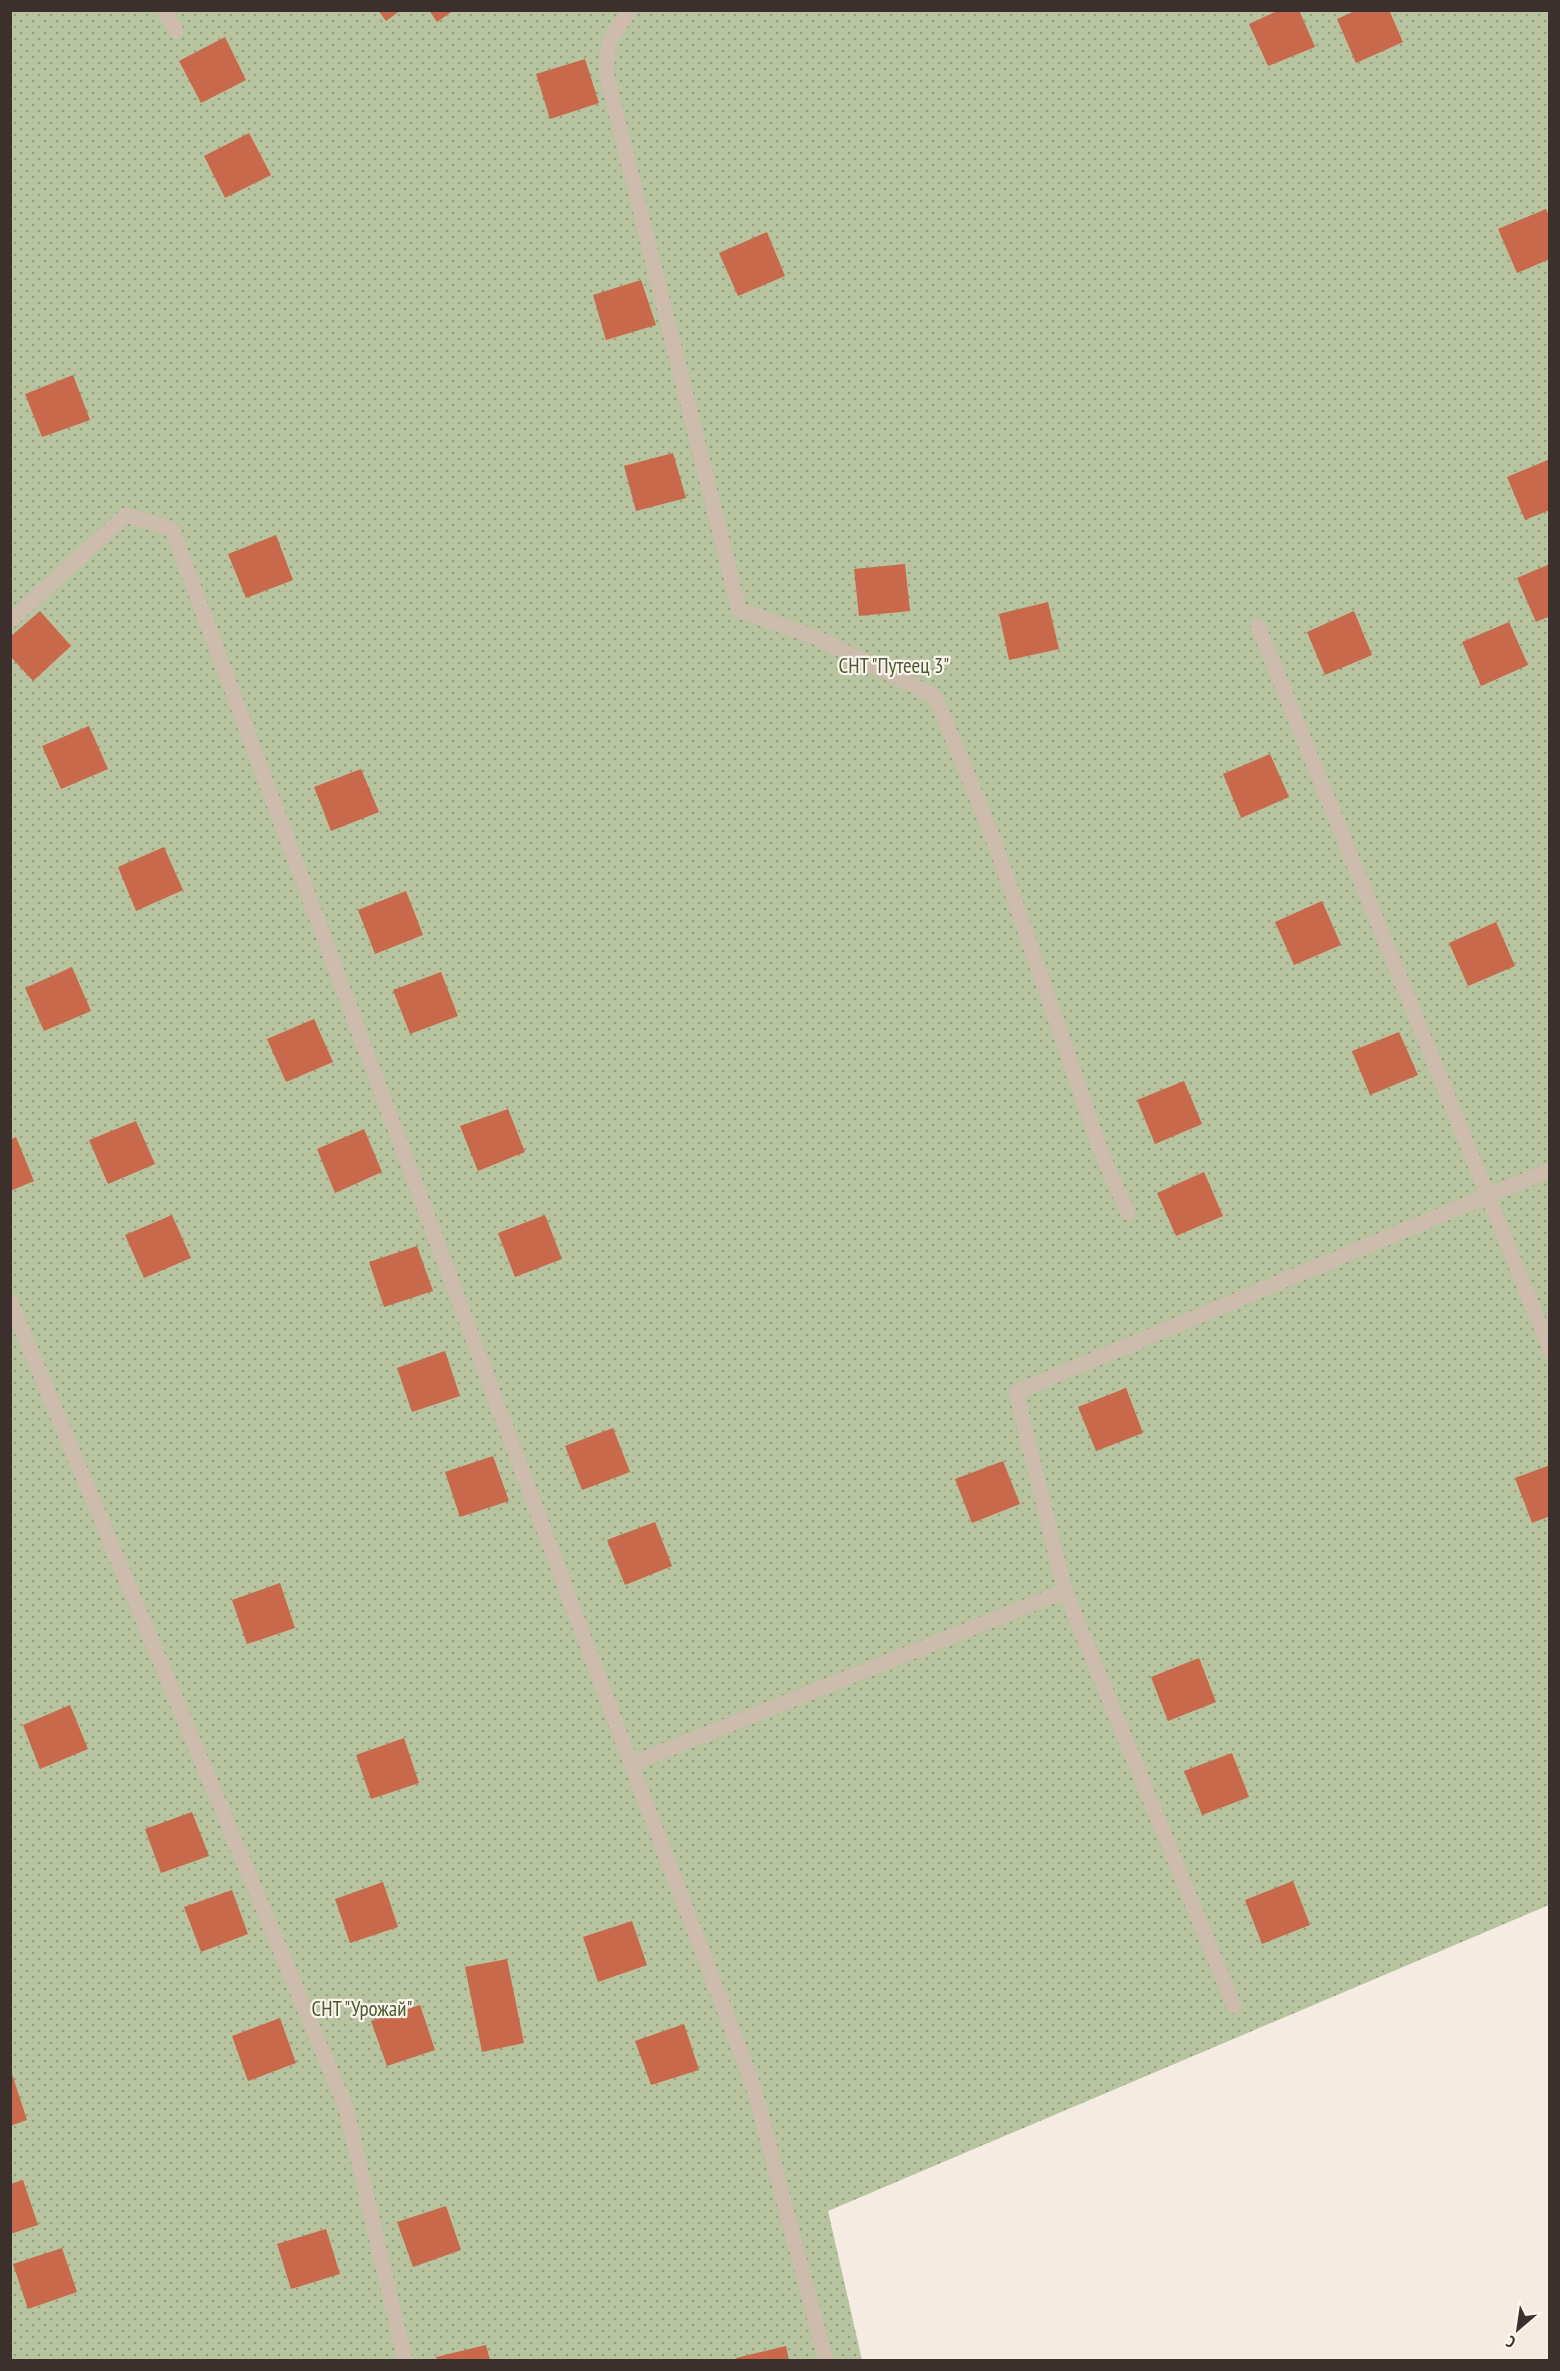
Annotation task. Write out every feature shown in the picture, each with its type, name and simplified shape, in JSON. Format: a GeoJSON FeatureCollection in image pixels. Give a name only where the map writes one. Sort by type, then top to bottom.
{"type":"FeatureCollection","features":[{"type":"Feature","properties":{"kind":"lane"},"geometry":{"type":"LineString","coordinates":[[164,10],[176,31]]}},
{"type":"Feature","properties":{"kind":"lane"},"geometry":{"type":"LineString","coordinates":[[629,10],[609,42],[606,72],[739,610],[817,638],[935,696],[992,835],[1103,1157],[1128,1213]]}},
{"type":"Feature","properties":{"kind":"lane"},"geometry":{"type":"LineString","coordinates":[[10,621],[126,515],[172,529],[631,1764],[753,2085],[826,2361]]}},
{"type":"Feature","properties":{"kind":"lane"},"geometry":{"type":"LineString","coordinates":[[1258,626],[1550,1350]]}},
{"type":"Feature","properties":{"kind":"lane"},"geometry":{"type":"LineString","coordinates":[[1234,2006],[1065,1591],[1016,1392],[1550,1170]]}},
{"type":"Feature","properties":{"kind":"lane"},"geometry":{"type":"LineString","coordinates":[[10,1301],[346,2108],[405,2361]]}},
{"type":"Feature","properties":{"kind":"lane"},"geometry":{"type":"LineString","coordinates":[[631,1764],[1065,1591]]}},
{"type":"Feature","properties":{"kind":"green space","name":"СНТ \"Путеец 3\""},"geometry":{"type":"Polygon","coordinates":[[[11,11],[1549,11],[1549,1905],[828,2211],[862,2360],[11,2360],[11,11]]]}},
{"type":"Feature","properties":{"kind":"building"},"geometry":{"type":"Polygon","coordinates":[[[378,10],[401,10],[386,21],[378,10]]]}},
{"type":"Feature","properties":{"kind":"building"},"geometry":{"type":"Polygon","coordinates":[[[429,10],[454,10],[437,22],[429,10]]]}},
{"type":"Feature","properties":{"kind":"building"},"geometry":{"type":"Polygon","coordinates":[[[1279,10],[1299,10],[1315,47],[1268,66],[1249,24],[1279,10]]]}},
{"type":"Feature","properties":{"kind":"building"},"geometry":{"type":"Polygon","coordinates":[[[1357,10],[1389,10],[1403,42],[1356,63],[1337,19],[1357,10]]]}},
{"type":"Feature","properties":{"kind":"building"},"geometry":{"type":"Polygon","coordinates":[[[225,37],[246,80],[201,103],[179,61],[225,37]]]}},
{"type":"Feature","properties":{"kind":"building"},"geometry":{"type":"Polygon","coordinates":[[[585,59],[599,103],[550,119],[536,74],[585,59]]]}},
{"type":"Feature","properties":{"kind":"building"},"geometry":{"type":"Polygon","coordinates":[[[249,133],[271,175],[225,198],[204,156],[249,133]]]}},
{"type":"Feature","properties":{"kind":"building"},"geometry":{"type":"Polygon","coordinates":[[[1546,209],[1550,218],[1550,259],[1517,273],[1498,229],[1546,209]]]}},
{"type":"Feature","properties":{"kind":"building"},"geometry":{"type":"Polygon","coordinates":[[[767,232],[785,276],[738,296],[719,253],[767,232]]]}},
{"type":"Feature","properties":{"kind":"building"},"geometry":{"type":"Polygon","coordinates":[[[641,280],[656,325],[606,340],[593,295],[641,280]]]}},
{"type":"Feature","properties":{"kind":"building"},"geometry":{"type":"Polygon","coordinates":[[[73,375],[90,420],[42,437],[25,394],[73,375]]]}},
{"type":"Feature","properties":{"kind":"building"},"geometry":{"type":"Polygon","coordinates":[[[673,453],[686,498],[636,511],[624,466],[673,453]]]}},
{"type":"Feature","properties":{"kind":"building"},"geometry":{"type":"Polygon","coordinates":[[[1550,459],[1550,510],[1525,520],[1507,477],[1550,459]]]}},
{"type":"Feature","properties":{"kind":"building"},"geometry":{"type":"Polygon","coordinates":[[[276,535],[293,580],[246,598],[228,554],[276,535]]]}},
{"type":"Feature","properties":{"kind":"building"},"geometry":{"type":"Polygon","coordinates":[[[905,564],[910,611],[859,616],[854,569],[905,564]]]}},
{"type":"Feature","properties":{"kind":"building"},"geometry":{"type":"Polygon","coordinates":[[[1550,564],[1550,616],[1536,622],[1517,578],[1550,564]]]}},
{"type":"Feature","properties":{"kind":"building"},"geometry":{"type":"Polygon","coordinates":[[[1048,602],[1059,649],[1009,660],[999,614],[1048,602]]]}},
{"type":"Feature","properties":{"kind":"building"},"geometry":{"type":"Polygon","coordinates":[[[40,611],[71,646],[33,681],[10,656],[10,637],[40,611]]]}},
{"type":"Feature","properties":{"kind":"building"},"geometry":{"type":"Polygon","coordinates":[[[1354,611],[1372,655],[1325,675],[1307,632],[1354,611]]]}},
{"type":"Feature","properties":{"kind":"building"},"geometry":{"type":"Polygon","coordinates":[[[1509,622],[1528,665],[1481,686],[1462,642],[1509,622]]]}},
{"type":"Feature","properties":{"kind":"building"},"geometry":{"type":"Polygon","coordinates":[[[89,726],[108,769],[61,789],[42,746],[89,726]]]}},
{"type":"Feature","properties":{"kind":"building"},"geometry":{"type":"Polygon","coordinates":[[[1270,754],[1289,797],[1241,818],[1223,774],[1270,754]]]}},
{"type":"Feature","properties":{"kind":"building"},"geometry":{"type":"Polygon","coordinates":[[[361,769],[379,812],[331,831],[314,787],[361,769]]]}},
{"type":"Feature","properties":{"kind":"building"},"geometry":{"type":"Polygon","coordinates":[[[164,847],[183,890],[136,911],[118,867],[164,847]]]}},
{"type":"Feature","properties":{"kind":"building"},"geometry":{"type":"Polygon","coordinates":[[[406,891],[423,935],[375,954],[358,910],[406,891]]]}},
{"type":"Feature","properties":{"kind":"building"},"geometry":{"type":"Polygon","coordinates":[[[1322,901],[1341,945],[1294,965],[1275,922],[1322,901]]]}},
{"type":"Feature","properties":{"kind":"building"},"geometry":{"type":"Polygon","coordinates":[[[1496,922],[1515,966],[1468,986],[1449,943],[1496,922]]]}},
{"type":"Feature","properties":{"kind":"building"},"geometry":{"type":"Polygon","coordinates":[[[72,967],[91,1011],[44,1031],[25,988],[72,967]]]}},
{"type":"Feature","properties":{"kind":"building"},"geometry":{"type":"Polygon","coordinates":[[[441,972],[458,1016],[410,1034],[393,990],[441,972]]]}},
{"type":"Feature","properties":{"kind":"building"},"geometry":{"type":"Polygon","coordinates":[[[314,1019],[333,1062],[286,1082],[267,1039],[314,1019]]]}},
{"type":"Feature","properties":{"kind":"building"},"geometry":{"type":"Polygon","coordinates":[[[1399,1032],[1418,1075],[1370,1095],[1352,1051],[1399,1032]]]}},
{"type":"Feature","properties":{"kind":"building"},"geometry":{"type":"Polygon","coordinates":[[[1184,1081],[1202,1124],[1155,1144],[1137,1100],[1184,1081]]]}},
{"type":"Feature","properties":{"kind":"building"},"geometry":{"type":"Polygon","coordinates":[[[508,1109],[525,1152],[478,1171],[460,1126],[508,1109]]]}},
{"type":"Feature","properties":{"kind":"building"},"geometry":{"type":"Polygon","coordinates":[[[136,1121],[155,1164],[108,1184],[89,1140],[136,1121]]]}},
{"type":"Feature","properties":{"kind":"building"},"geometry":{"type":"Polygon","coordinates":[[[364,1129],[382,1172],[335,1193],[317,1149],[364,1129]]]}},
{"type":"Feature","properties":{"kind":"building"},"geometry":{"type":"Polygon","coordinates":[[[16,1137],[34,1181],[10,1191],[10,1140],[16,1137]]]}},
{"type":"Feature","properties":{"kind":"building"},"geometry":{"type":"Polygon","coordinates":[[[1204,1172],[1223,1216],[1176,1236],[1157,1193],[1204,1172]]]}},
{"type":"Feature","properties":{"kind":"building"},"geometry":{"type":"Polygon","coordinates":[[[172,1215],[191,1258],[144,1278],[125,1235],[172,1215]]]}},
{"type":"Feature","properties":{"kind":"building"},"geometry":{"type":"Polygon","coordinates":[[[545,1215],[562,1259],[515,1277],[498,1233],[545,1215]]]}},
{"type":"Feature","properties":{"kind":"building"},"geometry":{"type":"Polygon","coordinates":[[[417,1246],[433,1291],[384,1307],[369,1262],[417,1246]]]}},
{"type":"Feature","properties":{"kind":"building"},"geometry":{"type":"Polygon","coordinates":[[[445,1351],[460,1396],[412,1412],[397,1368],[445,1351]]]}},
{"type":"Feature","properties":{"kind":"building"},"geometry":{"type":"Polygon","coordinates":[[[1126,1388],[1143,1433],[1096,1451],[1078,1407],[1126,1388]]]}},
{"type":"Feature","properties":{"kind":"building"},"geometry":{"type":"Polygon","coordinates":[[[613,1428],[630,1472],[582,1490],[565,1446],[613,1428]]]}},
{"type":"Feature","properties":{"kind":"building"},"geometry":{"type":"Polygon","coordinates":[[[493,1456],[509,1501],[460,1517],[445,1472],[493,1456]]]}},
{"type":"Feature","properties":{"kind":"building"},"geometry":{"type":"Polygon","coordinates":[[[1003,1461],[1020,1504],[972,1523],[955,1479],[1003,1461]]]}},
{"type":"Feature","properties":{"kind":"building"},"geometry":{"type":"Polygon","coordinates":[[[1550,1465],[1550,1516],[1532,1523],[1515,1478],[1550,1465]]]}},
{"type":"Feature","properties":{"kind":"building"},"geometry":{"type":"Polygon","coordinates":[[[655,1522],[672,1566],[625,1585],[607,1540],[655,1522]]]}},
{"type":"Feature","properties":{"kind":"building"},"geometry":{"type":"Polygon","coordinates":[[[280,1583],[295,1628],[247,1644],[232,1600],[280,1583]]]}},
{"type":"Feature","properties":{"kind":"building"},"geometry":{"type":"Polygon","coordinates":[[[1199,1658],[1216,1702],[1168,1721],[1151,1677],[1199,1658]]]}},
{"type":"Feature","properties":{"kind":"building"},"geometry":{"type":"Polygon","coordinates":[[[70,1705],[88,1749],[40,1769],[23,1725],[70,1705]]]}},
{"type":"Feature","properties":{"kind":"building"},"geometry":{"type":"Polygon","coordinates":[[[404,1738],[419,1783],[371,1799],[356,1755],[404,1738]]]}},
{"type":"Feature","properties":{"kind":"building"},"geometry":{"type":"Polygon","coordinates":[[[1232,1753],[1249,1797],[1202,1815],[1184,1771],[1232,1753]]]}},
{"type":"Feature","properties":{"kind":"building"},"geometry":{"type":"Polygon","coordinates":[[[192,1812],[209,1856],[161,1873],[145,1829],[192,1812]]]}},
{"type":"Feature","properties":{"kind":"building"},"geometry":{"type":"Polygon","coordinates":[[[1293,1881],[1310,1925],[1262,1944],[1245,1900],[1293,1881]]]}},
{"type":"Feature","properties":{"kind":"building"},"geometry":{"type":"Polygon","coordinates":[[[383,1882],[398,1927],[350,1943],[335,1899],[383,1882]]]}},
{"type":"Feature","properties":{"kind":"building"},"geometry":{"type":"Polygon","coordinates":[[[232,1890],[248,1934],[201,1952],[184,1907],[232,1890]]]}},
{"type":"Feature","properties":{"kind":"building"},"geometry":{"type":"Polygon","coordinates":[[[632,1921],[647,1965],[598,1982],[583,1937],[632,1921]]]}},
{"type":"Feature","properties":{"kind":"building"},"geometry":{"type":"Polygon","coordinates":[[[507,1959],[524,2043],[482,2052],[465,1967],[507,1959]]]}},
{"type":"Feature","properties":{"kind":"building"},"geometry":{"type":"Polygon","coordinates":[[[420,2005],[435,2050],[387,2066],[371,2021],[420,2005]]]}},
{"type":"Feature","properties":{"kind":"building"},"geometry":{"type":"Polygon","coordinates":[[[280,2018],[296,2063],[248,2081],[232,2036],[280,2018]]]}},
{"type":"Feature","properties":{"kind":"building"},"geometry":{"type":"Polygon","coordinates":[[[684,2024],[699,2070],[651,2085],[635,2041],[684,2024]]]}},
{"type":"Feature","properties":{"kind":"building"},"geometry":{"type":"Polygon","coordinates":[[[10,2072],[27,2120],[10,2126],[10,2072]]]}},
{"type":"Feature","properties":{"kind":"building"},"geometry":{"type":"Polygon","coordinates":[[[23,2180],[38,2225],[10,2234],[10,2184],[23,2180]]]}},
{"type":"Feature","properties":{"kind":"building"},"geometry":{"type":"Polygon","coordinates":[[[446,2206],[461,2250],[413,2267],[397,2222],[446,2206]]]}},
{"type":"Feature","properties":{"kind":"building"},"geometry":{"type":"Polygon","coordinates":[[[326,2229],[340,2274],[291,2289],[277,2244],[326,2229]]]}},
{"type":"Feature","properties":{"kind":"building"},"geometry":{"type":"Polygon","coordinates":[[[62,2248],[77,2292],[28,2309],[13,2264],[62,2248]]]}},
{"type":"Feature","properties":{"kind":"building"},"geometry":{"type":"Polygon","coordinates":[[[486,2345],[490,2360],[437,2360],[436,2357],[486,2345]]]}},
{"type":"Feature","properties":{"kind":"building"},"geometry":{"type":"Polygon","coordinates":[[[786,2346],[789,2360],[737,2360],[736,2358],[786,2346]]]}},
{"type":"Feature","properties":{"kind":"park label","name":"СНТ \"Урожай\""},"geometry":{"type":"Point","coordinates":[362,2009]}}]}
